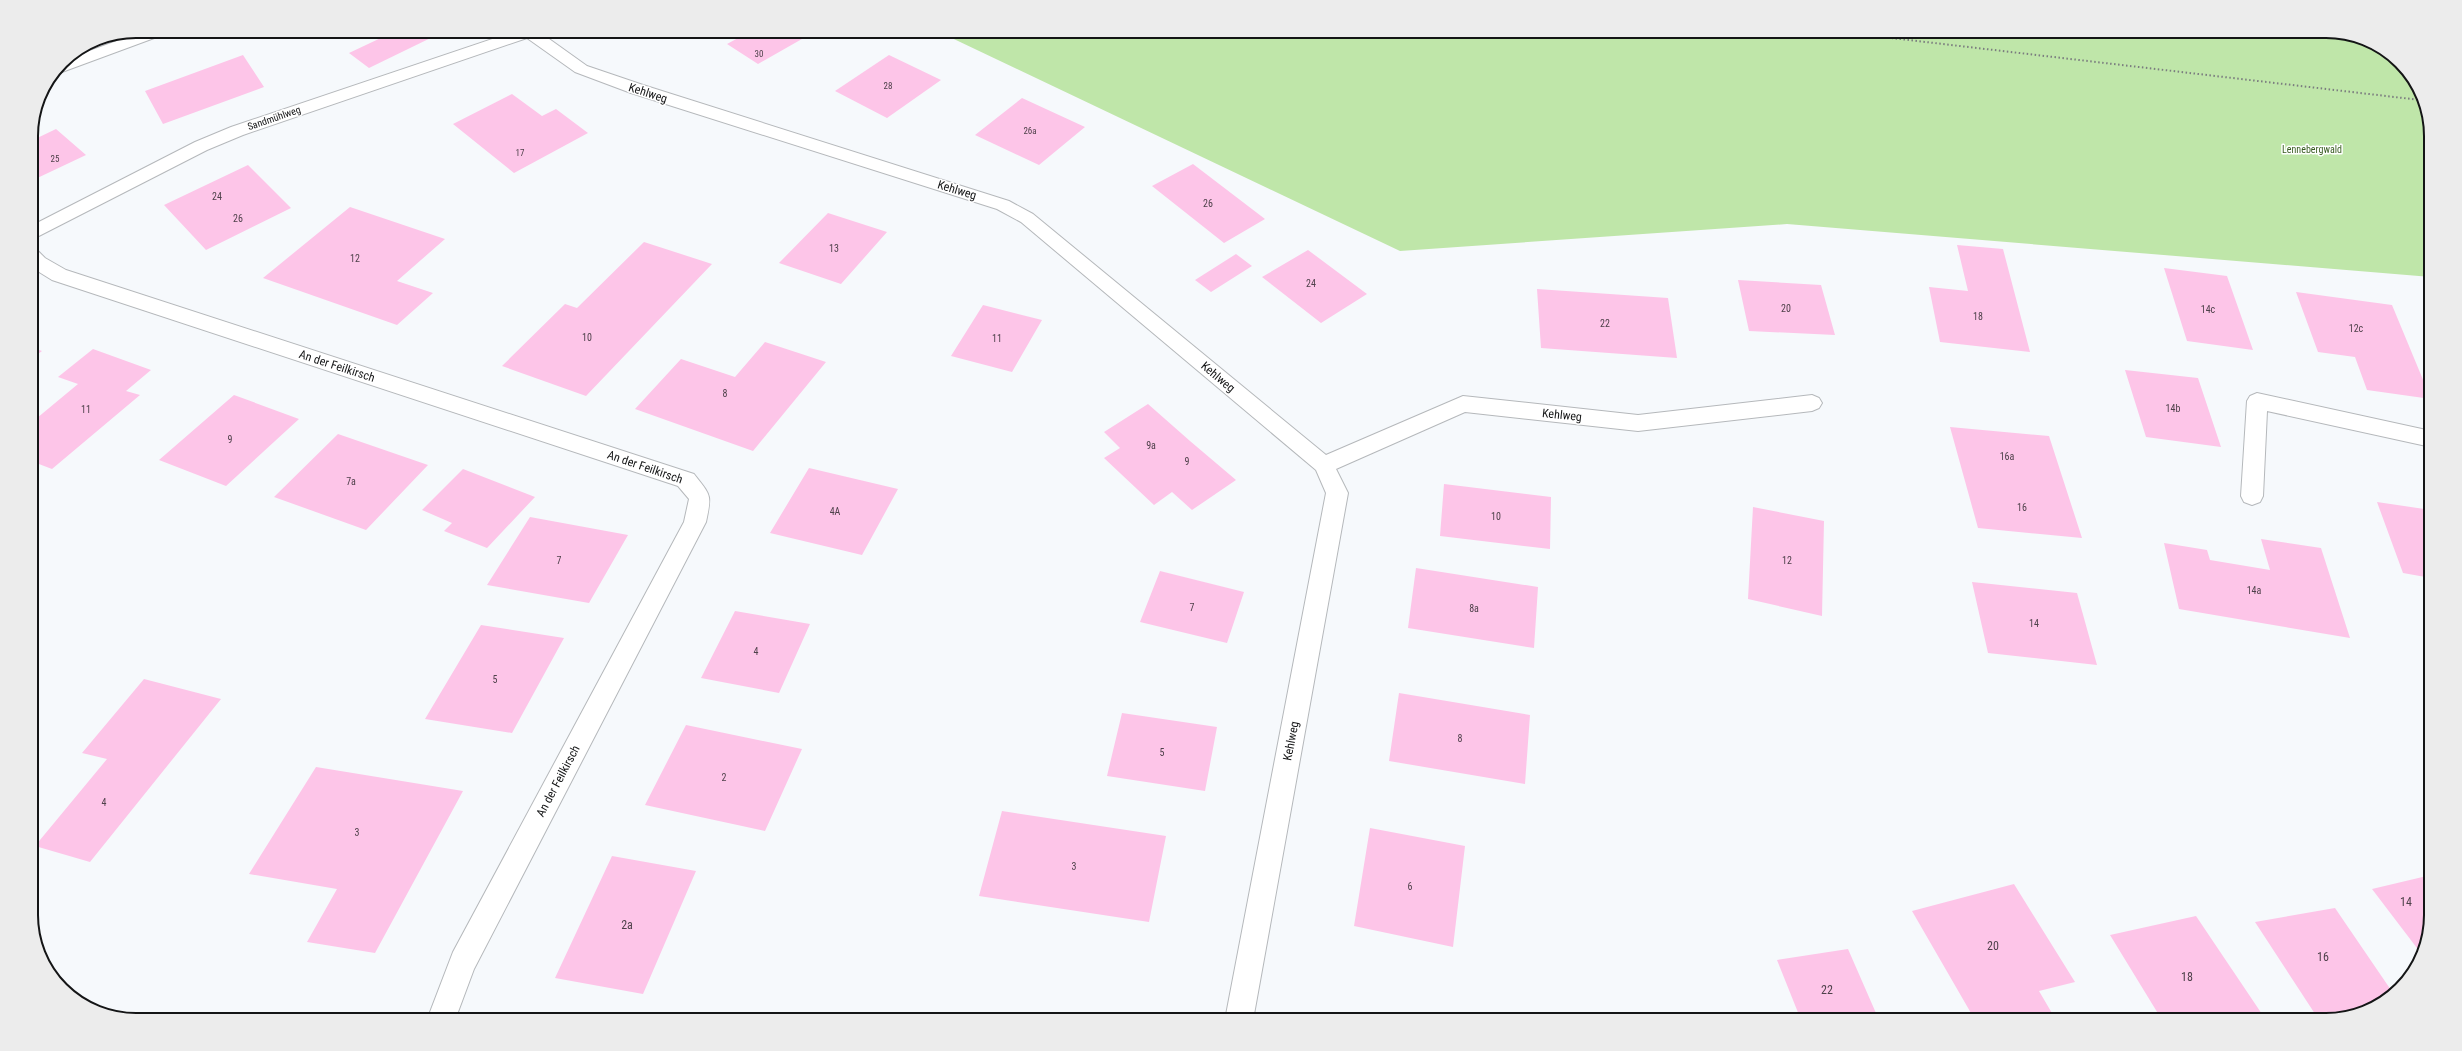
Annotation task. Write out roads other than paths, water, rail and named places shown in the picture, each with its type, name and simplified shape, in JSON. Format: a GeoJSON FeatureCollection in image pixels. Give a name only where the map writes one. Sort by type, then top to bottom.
{"type":"FeatureCollection","features":[{"type":"Feature","properties":{"kind":"street"},"geometry":{"type":"LineString","coordinates":[[69,64],[140,38]]}},
{"type":"Feature","properties":{"kind":"street","name":"Sandmühlweg"},"geometry":{"type":"LineString","coordinates":[[38,230],[201,146],[237,131],[510,38]]}},
{"type":"Feature","properties":{"kind":"street","name":"Kehlweg"},"geometry":{"type":"LineString","coordinates":[[537,38],[581,68],[637,90],[1003,205],[1027,218],[1324,465],[1337,493],[1240,1013]]}},
{"type":"Feature","properties":{"kind":"street","name":"An der Feilkirsch"},"geometry":{"type":"LineString","coordinates":[[38,263],[59,275],[686,480],[700,498],[695,522],[463,962],[444,1013]]}},
{"type":"Feature","properties":{"kind":"street"},"geometry":{"type":"LineString","coordinates":[[2252,496],[2257,400],[2424,436]]}},
{"type":"Feature","properties":{"kind":"street","name":"Kehlweg"},"geometry":{"type":"LineString","coordinates":[[1324,465],[1463,404],[1638,423],[1812,403]]}},
{"type":"Feature","properties":{"kind":"park label","name":"Lennebergwald"},"geometry":{"type":"Point","coordinates":[2312,149]}}]}
